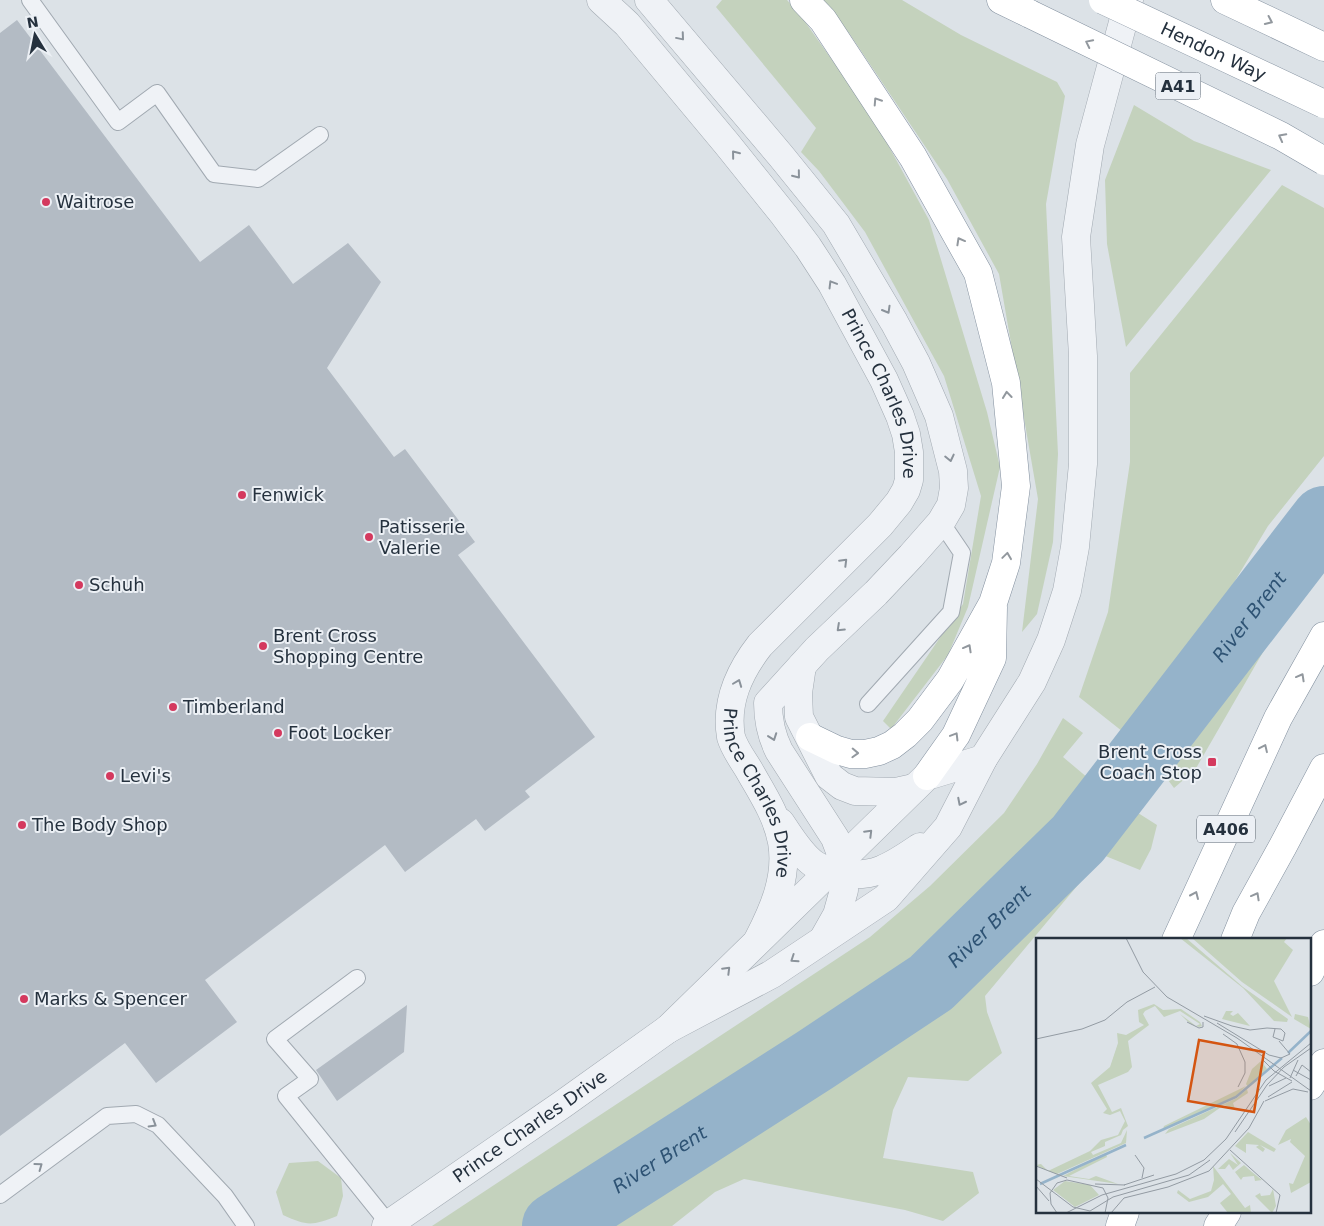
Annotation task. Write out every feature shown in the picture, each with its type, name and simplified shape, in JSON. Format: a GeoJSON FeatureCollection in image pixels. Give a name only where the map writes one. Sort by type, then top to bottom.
{"type":"FeatureCollection","features":[{"type":"Feature","properties":{"kind":"highway"},"geometry":{"type":"LineString","coordinates":[[804,0],[823,20],[913,156],[978,273],[1006,383],[1016,486],[1006,564],[993,603],[950,680],[920,720],[892,745],[879,751],[851,754],[837,750],[810,737]]}},
{"type":"Feature","properties":{"kind":"highway","name":"A41"},"geometry":{"type":"LineString","coordinates":[[1001,0],[1281,136],[1324,161]]}},
{"type":"Feature","properties":{"kind":"highway","name":"Hendon Way"},"geometry":{"type":"LineString","coordinates":[[1103,0],[1324,104]]}},
{"type":"Feature","properties":{"kind":"highway"},"geometry":{"type":"LineString","coordinates":[[1225,0],[1324,47]]}},
{"type":"Feature","properties":{"kind":"highway"},"geometry":{"type":"LineString","coordinates":[[920,782],[956,735],[992,658],[993,603]]}},
{"type":"Feature","properties":{"kind":"highway","name":"A406"},"geometry":{"type":"LineString","coordinates":[[1177,938],[1278,718],[1324,636]]}},
{"type":"Feature","properties":{"kind":"highway"},"geometry":{"type":"LineString","coordinates":[[1236,938],[1246,913],[1324,768]]}},
{"type":"Feature","properties":{"kind":"highway"},"geometry":{"type":"LineString","coordinates":[[1312,968],[1324,944]]}},
{"type":"Feature","properties":{"kind":"highway"},"geometry":{"type":"LineString","coordinates":[[1312,1083],[1324,1063]]}},
{"type":"Feature","properties":{"kind":"highway"},"geometry":{"type":"LineString","coordinates":[[1120,1226],[1124,1214]]}},
{"type":"Feature","properties":{"kind":"highway"},"geometry":{"type":"LineString","coordinates":[[1203,1226],[1207,1214]]}},
{"type":"Feature","properties":{"kind":"highway"},"geometry":{"type":"LineString","coordinates":[[1218,1226],[1226,1214]]}},
{"type":"Feature","properties":{"kind":"street","name":"Prince Charles Drive"},"geometry":{"type":"LineString","coordinates":[[601,0],[633,32],[732,151],[808,247],[832,284],[884,380],[906,434],[909,452],[909,480],[899,502],[880,525],[760,645],[746,663],[735,688],[730,710],[732,738],[741,758],[771,808],[782,844],[783,865],[780,886],[773,911],[758,940]]}},
{"type":"Feature","properties":{"kind":"street"},"geometry":{"type":"LineString","coordinates":[[649,0],[836,224],[916,363],[941,424],[952,463],[954,488],[951,505],[941,522],[876,593],[802,666],[768,703],[768,720],[772,737],[834,838],[844,890],[836,915],[824,938]]}},
{"type":"Feature","properties":{"kind":"street"},"geometry":{"type":"LineString","coordinates":[[668,1029],[772,974],[886,898],[948,827],[983,759],[1032,682],[1051,640],[1067,591],[1075,547],[1083,464],[1083,356],[1076,237],[1090,145],[1129,0]]}},
{"type":"Feature","properties":{"kind":"street"},"geometry":{"type":"LineString","coordinates":[[802,666],[798,693],[799,717],[829,776],[842,786],[855,791],[896,792],[920,782]]}},
{"type":"Feature","properties":{"kind":"street","name":"Prince Charles Drive"},"geometry":{"type":"LineString","coordinates":[[387,1225],[668,1029],[758,940],[839,868],[920,782],[983,759]]}},
{"type":"Feature","properties":{"kind":"street"},"geometry":{"type":"LineString","coordinates":[[771,808],[805,856],[813,864],[869,874],[894,864],[948,827]]}},
{"type":"Feature","properties":{"kind":"lane"},"geometry":{"type":"LineString","coordinates":[[30,0],[118,122],[157,93],[214,174],[258,179],[320,135]]}},
{"type":"Feature","properties":{"kind":"lane"},"geometry":{"type":"LineString","coordinates":[[868,704],[951,612],[962,553],[941,522]]}},
{"type":"Feature","properties":{"kind":"lane"},"geometry":{"type":"LineString","coordinates":[[357,978],[275,1039],[310,1079],[286,1096],[387,1225]]}},
{"type":"Feature","properties":{"kind":"lane"},"geometry":{"type":"LineString","coordinates":[[0,1195],[107,1116],[136,1114],[158,1125],[225,1196],[246,1226]]}},
{"type":"Feature","properties":{"kind":"green space"},"geometry":{"type":"Polygon","coordinates":[[[722,0],[787,0],[801,16],[875,121],[929,220],[987,412],[1000,467],[968,607],[948,655],[891,729],[883,721],[963,604],[981,496],[944,376],[865,232],[819,171],[801,152],[816,128],[716,7],[722,0]]]}},
{"type":"Feature","properties":{"kind":"green space"},"geometry":{"type":"Polygon","coordinates":[[[818,0],[902,0],[961,35],[1057,82],[1065,96],[1046,204],[1058,454],[1053,542],[1037,614],[1022,632],[1038,499],[999,274],[947,179],[849,33],[818,0]]]}},
{"type":"Feature","properties":{"kind":"green space"},"geometry":{"type":"Polygon","coordinates":[[[1134,105],[1194,141],[1271,170],[1126,347],[1107,244],[1105,180],[1134,105]]]}},
{"type":"Feature","properties":{"kind":"green space"},"geometry":{"type":"Polygon","coordinates":[[[1282,185],[1324,208],[1324,456],[1268,526],[1206,629],[1186,651],[1132,739],[1079,697],[1108,612],[1130,462],[1130,373],[1282,185]]]}},
{"type":"Feature","properties":{"kind":"green space"},"geometry":{"type":"Polygon","coordinates":[[[1274,633],[1195,770],[1174,788],[1150,756],[1219,681],[1274,633]]]}},
{"type":"Feature","properties":{"kind":"green space"},"geometry":{"type":"Polygon","coordinates":[[[1063,718],[1083,733],[1063,757],[1101,789],[1070,826],[924,974],[527,1226],[432,1226],[870,937],[930,886],[1004,813],[1037,764],[1063,718]]]}},
{"type":"Feature","properties":{"kind":"green space"},"geometry":{"type":"Polygon","coordinates":[[[1116,799],[1157,825],[1151,849],[1140,870],[1103,855],[985,996],[987,1012],[1002,1053],[968,1081],[908,1077],[893,1110],[883,1158],[973,1172],[979,1193],[943,1221],[905,1210],[744,1179],[715,1192],[672,1226],[584,1226],[824,1071],[936,995],[1083,841],[1116,799]]]}},
{"type":"Feature","properties":{"kind":"green space"},"geometry":{"type":"Polygon","coordinates":[[[318,1161],[341,1178],[343,1196],[337,1216],[321,1222],[304,1223],[283,1215],[276,1192],[289,1163],[318,1161]]]}},
{"type":"Feature","properties":{"kind":"building","name":"Brent Cross Shopping Centre"},"geometry":{"type":"Polygon","coordinates":[[[17,20],[200,262],[249,225],[293,284],[348,243],[381,282],[327,368],[394,457],[405,449],[475,542],[458,555],[595,737],[525,791],[530,797],[485,831],[476,819],[405,872],[385,845],[205,980],[237,1022],[156,1083],[125,1043],[0,1136],[0,33],[17,20]]]}},
{"type":"Feature","properties":{"kind":"building"},"geometry":{"type":"Polygon","coordinates":[[[407,1005],[404,1052],[337,1101],[316,1070],[407,1005]]]}},
{"type":"Feature","properties":{"kind":"waterway","name":"River Brent"},"geometry":{"type":"LineString","coordinates":[[555,1226],[815,1060],[931,983],[1078,839],[1324,519]]}},
{"type":"Feature","properties":{"kind":"place","name":"Waitrose"},"geometry":{"type":"Point","coordinates":[46,202]}},
{"type":"Feature","properties":{"kind":"place","name":"Fenwick"},"geometry":{"type":"Point","coordinates":[242,495]}},
{"type":"Feature","properties":{"kind":"place","name":"Patisserie Valerie"},"geometry":{"type":"Point","coordinates":[369,537]}},
{"type":"Feature","properties":{"kind":"place","name":"Schuh"},"geometry":{"type":"Point","coordinates":[79,585]}},
{"type":"Feature","properties":{"kind":"place","name":"Brent Cross Shopping Centre"},"geometry":{"type":"Point","coordinates":[263,646]}},
{"type":"Feature","properties":{"kind":"place","name":"Timberland"},"geometry":{"type":"Point","coordinates":[173,707]}},
{"type":"Feature","properties":{"kind":"place","name":"Foot Locker"},"geometry":{"type":"Point","coordinates":[278,733]}},
{"type":"Feature","properties":{"kind":"place","name":"Brent Cross Coach Stop"},"geometry":{"type":"Point","coordinates":[1212,762]}},
{"type":"Feature","properties":{"kind":"place","name":"Levi's"},"geometry":{"type":"Point","coordinates":[110,776]}},
{"type":"Feature","properties":{"kind":"place","name":"The Body Shop"},"geometry":{"type":"Point","coordinates":[22,825]}},
{"type":"Feature","properties":{"kind":"place","name":"Marks & Spencer"},"geometry":{"type":"Point","coordinates":[24,999]}}]}
